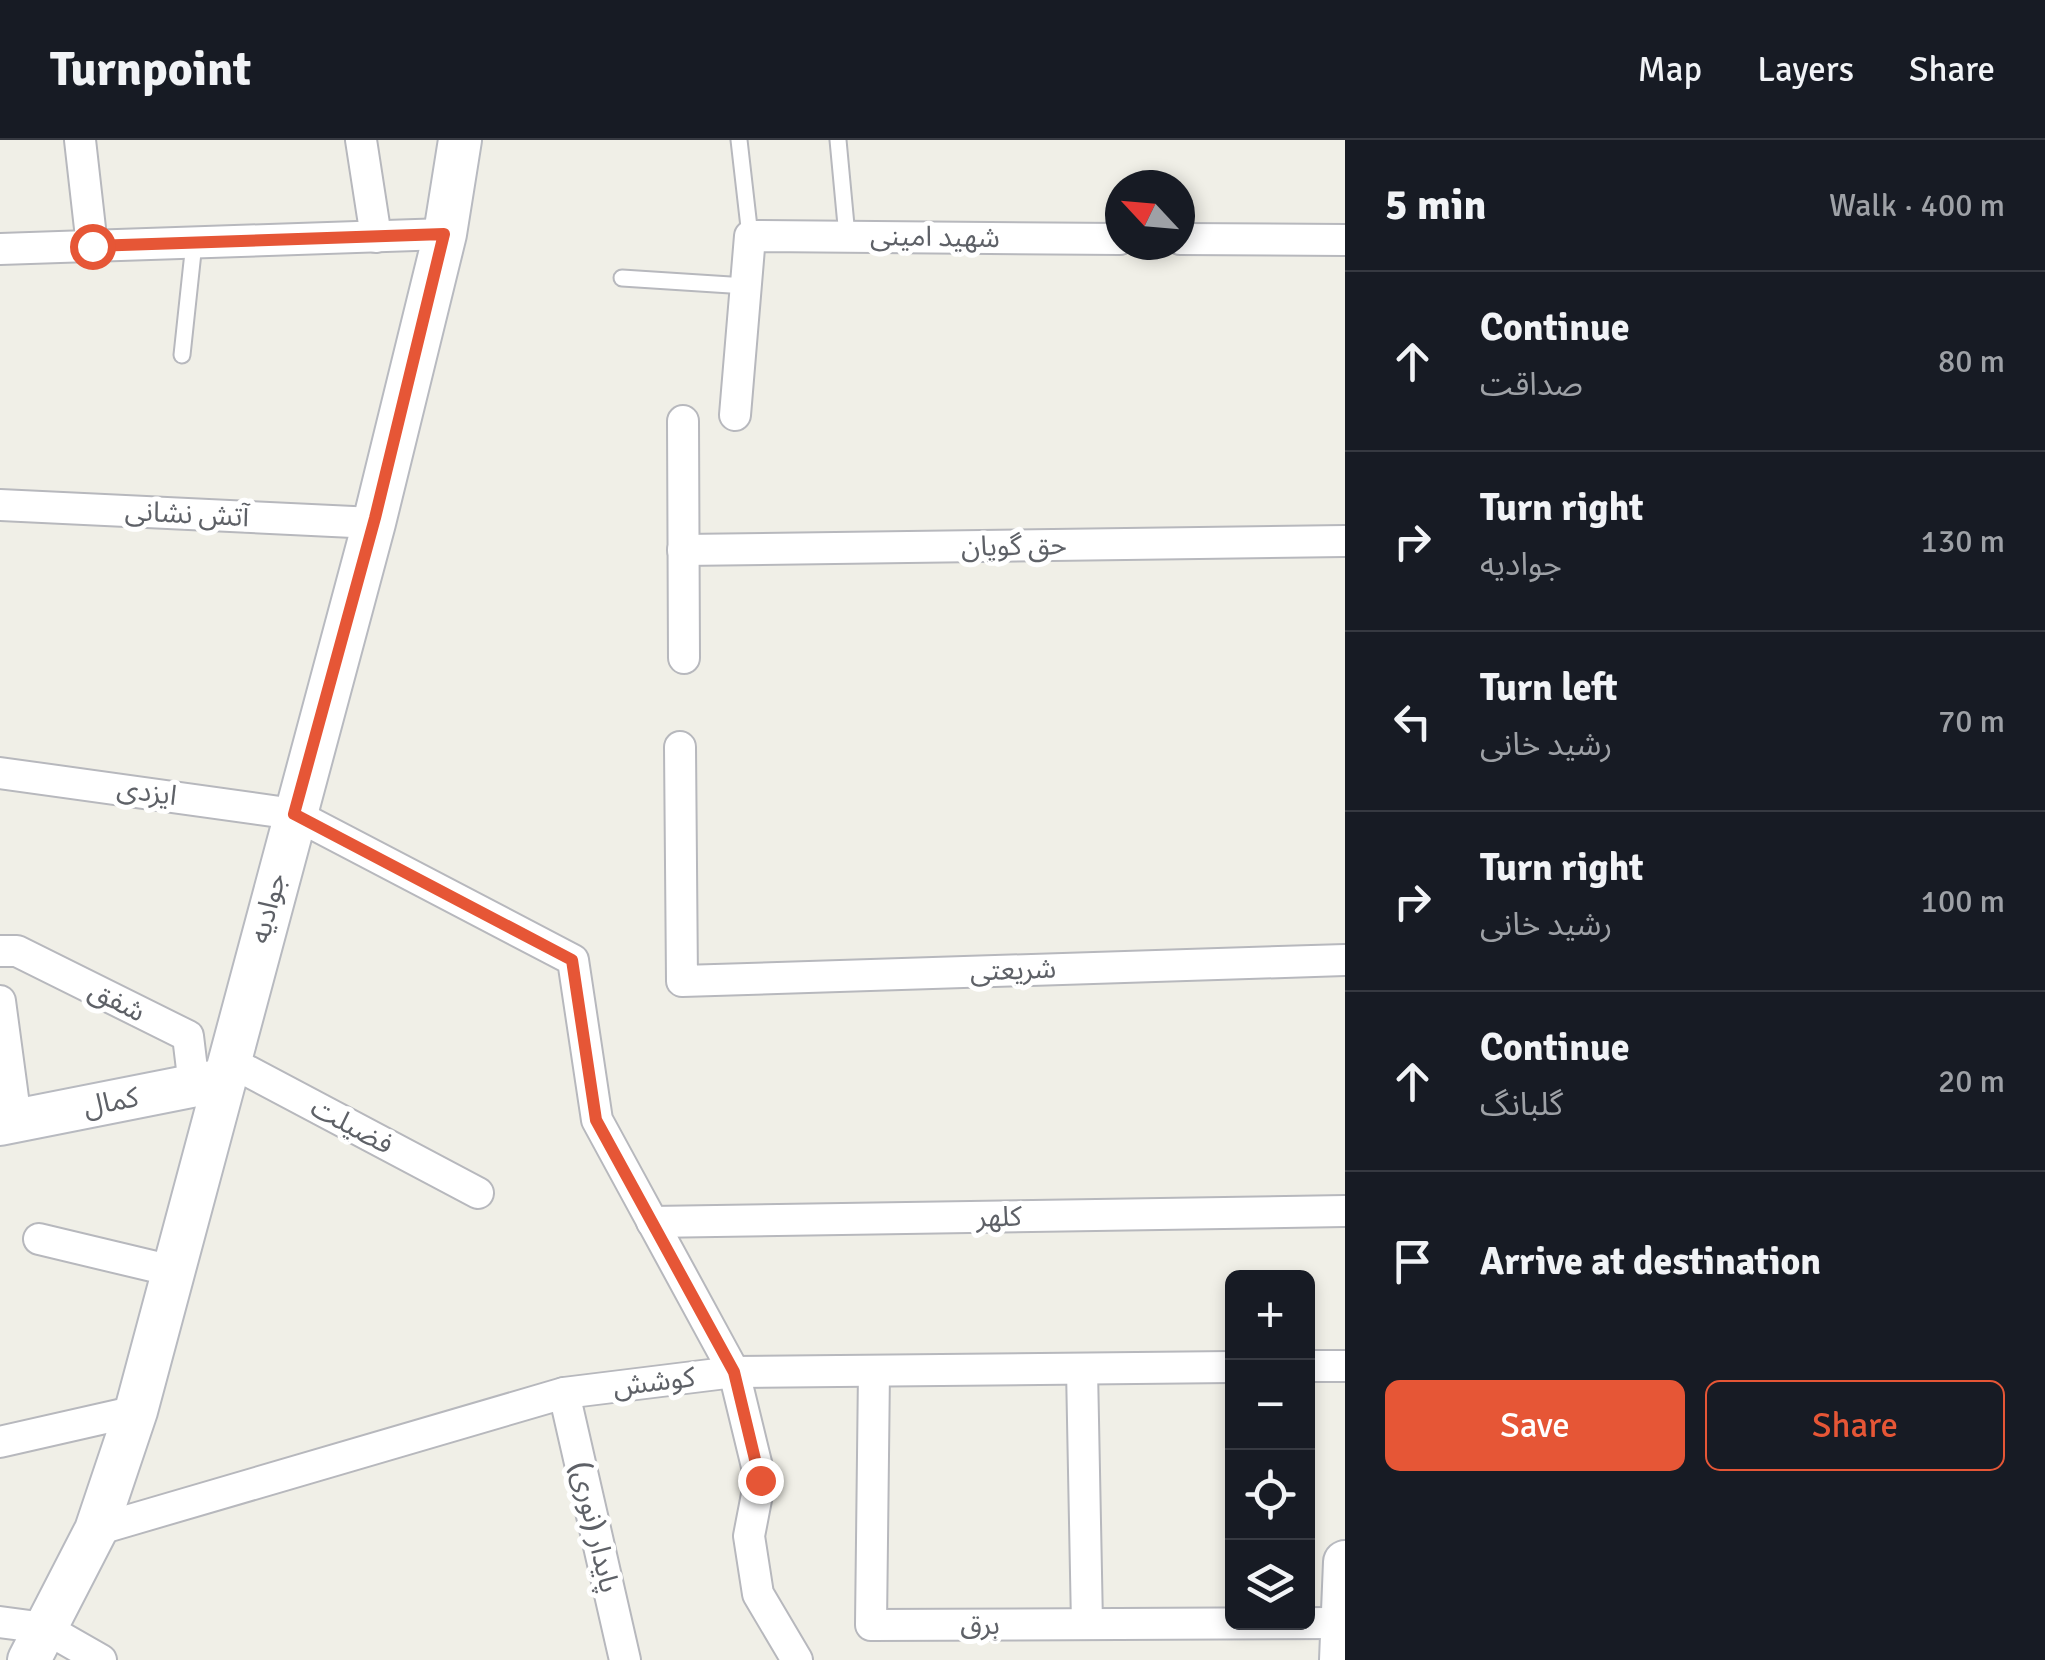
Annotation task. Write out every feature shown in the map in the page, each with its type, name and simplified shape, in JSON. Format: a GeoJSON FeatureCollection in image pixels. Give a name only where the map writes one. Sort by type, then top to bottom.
{"type":"FeatureCollection","features":[{"type":"Feature","properties":{"kind":"main road","name":"جوادیه"},"geometry":{"type":"LineString","coordinates":[[37,1644],[96,1530],[136,1411],[173,1270],[214,1075],[294,814],[374,523],[444,234],[460,140]]}},
{"type":"Feature","properties":{"kind":"main road","name":"کمال"},"geometry":{"type":"LineString","coordinates":[[8,1122],[214,1075]]}},
{"type":"Feature","properties":{"kind":"main road"},"geometry":{"type":"LineString","coordinates":[[1342,1641],[1345,1562]]}},
{"type":"Feature","properties":{"kind":"street"},"geometry":{"type":"LineString","coordinates":[[80,140],[92,246]]}},
{"type":"Feature","properties":{"kind":"street"},"geometry":{"type":"LineString","coordinates":[[361,140],[376,237]]}},
{"type":"Feature","properties":{"kind":"street"},"geometry":{"type":"LineString","coordinates":[[0,250],[444,234]]}},
{"type":"Feature","properties":{"kind":"street"},"geometry":{"type":"LineString","coordinates":[[735,415],[750,236]]}},
{"type":"Feature","properties":{"kind":"street","name":"شهید امینی"},"geometry":{"type":"LineString","coordinates":[[750,236],[1105,239]]}},
{"type":"Feature","properties":{"kind":"street"},"geometry":{"type":"LineString","coordinates":[[1195,240],[1345,240]]}},
{"type":"Feature","properties":{"kind":"street"},"geometry":{"type":"LineString","coordinates":[[682,421],[684,658]]}},
{"type":"Feature","properties":{"kind":"street","name":"آتش نشانی"},"geometry":{"type":"LineString","coordinates":[[0,505],[374,523]]}},
{"type":"Feature","properties":{"kind":"street","name":"حق گویان"},"geometry":{"type":"LineString","coordinates":[[683,550],[1345,542]]}},
{"type":"Feature","properties":{"kind":"street","name":"شریعتی"},"geometry":{"type":"LineString","coordinates":[[680,746],[682,981],[1345,960]]}},
{"type":"Feature","properties":{"kind":"street","name":"ایزدی"},"geometry":{"type":"LineString","coordinates":[[0,773],[294,814],[572,960],[596,1120],[652,1222]]}},
{"type":"Feature","properties":{"kind":"street","name":"شفق"},"geometry":{"type":"LineString","coordinates":[[0,951],[18,951],[188,1036],[214,1075]]}},
{"type":"Feature","properties":{"kind":"street"},"geometry":{"type":"LineString","coordinates":[[0,1001],[8,1122]]}},
{"type":"Feature","properties":{"kind":"street","name":"فضیلت"},"geometry":{"type":"LineString","coordinates":[[214,1075],[478,1193]]}},
{"type":"Feature","properties":{"kind":"street","name":"کلهر"},"geometry":{"type":"LineString","coordinates":[[652,1222],[1345,1211]]}},
{"type":"Feature","properties":{"kind":"street"},"geometry":{"type":"LineString","coordinates":[[652,1222],[734,1372],[760,1480],[749,1536],[758,1594],[797,1660]]}},
{"type":"Feature","properties":{"kind":"street"},"geometry":{"type":"LineString","coordinates":[[39,1239],[173,1270]]}},
{"type":"Feature","properties":{"kind":"street"},"geometry":{"type":"LineString","coordinates":[[1315,1366],[1345,1366]]}},
{"type":"Feature","properties":{"kind":"street","name":"کوشش"},"geometry":{"type":"LineString","coordinates":[[96,1530],[564,1393],[734,1372],[1225,1367]]}},
{"type":"Feature","properties":{"kind":"street"},"geometry":{"type":"LineString","coordinates":[[1082,1369],[1087,1624]]}},
{"type":"Feature","properties":{"kind":"street","name":"برق"},"geometry":{"type":"LineString","coordinates":[[874,1371],[870,1625],[1087,1624],[1342,1641]]}},
{"type":"Feature","properties":{"kind":"street","name":"پایدار (نوری)"},"geometry":{"type":"LineString","coordinates":[[564,1393],[625,1660]]}},
{"type":"Feature","properties":{"kind":"street"},"geometry":{"type":"LineString","coordinates":[[0,1442],[136,1411]]}},
{"type":"Feature","properties":{"kind":"street"},"geometry":{"type":"LineString","coordinates":[[0,1622],[37,1644],[101,1660]]}},
{"type":"Feature","properties":{"kind":"lane"},"geometry":{"type":"LineString","coordinates":[[740,140],[750,236]]}},
{"type":"Feature","properties":{"kind":"lane"},"geometry":{"type":"LineString","coordinates":[[838,140],[847,236]]}},
{"type":"Feature","properties":{"kind":"lane"},"geometry":{"type":"LineString","coordinates":[[182,355],[194,243]]}},
{"type":"Feature","properties":{"kind":"lane"},"geometry":{"type":"LineString","coordinates":[[622,278],[746,286]]}},
{"type":"Feature","properties":{"kind":"route"},"geometry":{"type":"LineString","coordinates":[[92,246],[444,234],[375,518],[294,814],[572,960],[596,1120],[734,1372],[760,1480]]}}]}
